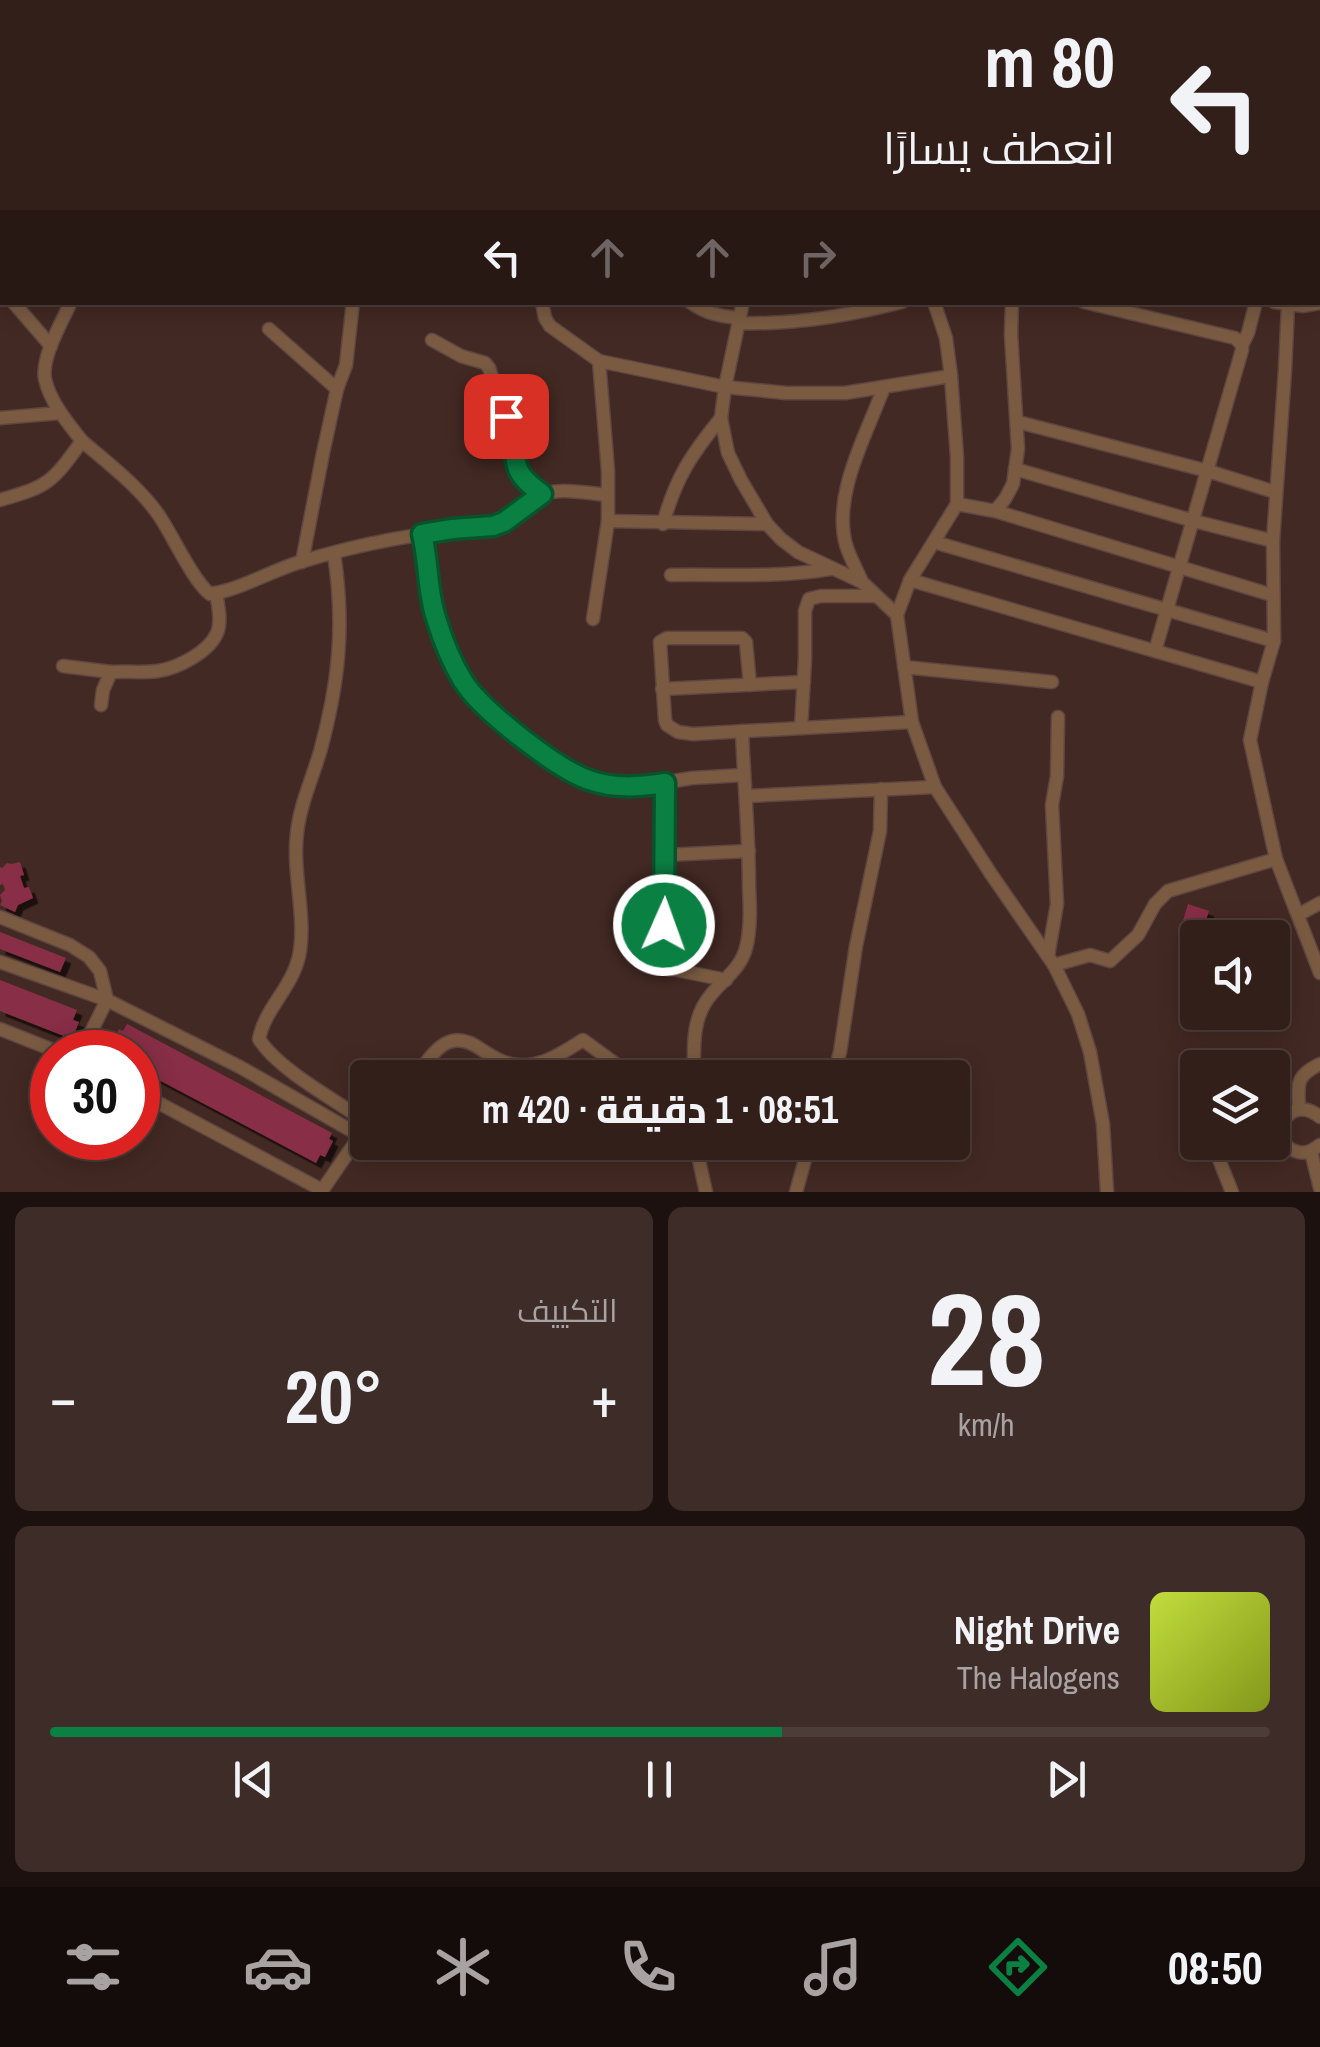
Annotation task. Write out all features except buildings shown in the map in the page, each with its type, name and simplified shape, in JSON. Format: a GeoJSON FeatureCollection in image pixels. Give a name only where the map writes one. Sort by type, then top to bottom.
{"type":"FeatureCollection","features":[{"type":"Feature","properties":{"kind":"street"},"geometry":{"type":"LineString","coordinates":[[16,305],[51,346]]}},
{"type":"Feature","properties":{"kind":"street"},"geometry":{"type":"LineString","coordinates":[[70,305],[51,346],[44,378],[60,413],[82,441],[154,508],[210,594],[302,562],[404,535],[493,526],[542,494],[608,495]]}},
{"type":"Feature","properties":{"kind":"street"},"geometry":{"type":"LineString","coordinates":[[302,562],[346,365],[353,305]]}},
{"type":"Feature","properties":{"kind":"street"},"geometry":{"type":"LineString","coordinates":[[543,305],[550,326],[599,361],[725,387],[845,393],[951,376]]}},
{"type":"Feature","properties":{"kind":"street"},"geometry":{"type":"LineString","coordinates":[[694,305],[739,321],[790,322],[892,305]]}},
{"type":"Feature","properties":{"kind":"street"},"geometry":{"type":"LineString","coordinates":[[742,305],[721,418],[728,453],[767,524],[798,552],[862,582],[897,615]]}},
{"type":"Feature","properties":{"kind":"street"},"geometry":{"type":"LineString","coordinates":[[935,305],[946,338],[951,376],[957,504],[910,580],[897,615],[912,722],[936,786],[1050,960],[1078,1014],[1090,1052],[1103,1124],[1107,1192]]}},
{"type":"Feature","properties":{"kind":"street"},"geometry":{"type":"LineString","coordinates":[[994,511],[1013,484],[1018,449],[1012,305]]}},
{"type":"Feature","properties":{"kind":"street"},"geometry":{"type":"LineString","coordinates":[[1097,305],[1235,338],[1242,345]]}},
{"type":"Feature","properties":{"kind":"street"},"geometry":{"type":"LineString","coordinates":[[1154,651],[1255,305]]}},
{"type":"Feature","properties":{"kind":"street"},"geometry":{"type":"LineString","coordinates":[[1281,305],[1286,370],[1275,492],[1274,641],[1250,740],[1276,860],[1320,973]]}},
{"type":"Feature","properties":{"kind":"street"},"geometry":{"type":"LineString","coordinates":[[269,330],[338,389]]}},
{"type":"Feature","properties":{"kind":"street"},"geometry":{"type":"LineString","coordinates":[[432,340],[489,368],[515,433],[517,466],[542,494]]}},
{"type":"Feature","properties":{"kind":"street"},"geometry":{"type":"LineString","coordinates":[[594,619],[608,522],[599,361]]}},
{"type":"Feature","properties":{"kind":"street"},"geometry":{"type":"LineString","coordinates":[[862,582],[846,544],[845,497],[856,456],[884,386]]}},
{"type":"Feature","properties":{"kind":"street"},"geometry":{"type":"LineString","coordinates":[[0,418],[60,413]]}},
{"type":"Feature","properties":{"kind":"street"},"geometry":{"type":"LineString","coordinates":[[663,524],[676,480],[721,418]]}},
{"type":"Feature","properties":{"kind":"street"},"geometry":{"type":"LineString","coordinates":[[1018,422],[1275,492]]}},
{"type":"Feature","properties":{"kind":"street"},"geometry":{"type":"LineString","coordinates":[[0,500],[36,490],[50,481],[82,441]]}},
{"type":"Feature","properties":{"kind":"street"},"geometry":{"type":"LineString","coordinates":[[1015,469],[1273,541]]}},
{"type":"Feature","properties":{"kind":"street"},"geometry":{"type":"LineString","coordinates":[[957,504],[994,511],[1272,595]]}},
{"type":"Feature","properties":{"kind":"street"},"geometry":{"type":"LineString","coordinates":[[608,522],[767,524]]}},
{"type":"Feature","properties":{"kind":"street"},"geometry":{"type":"LineString","coordinates":[[422,534],[434,614],[458,670],[474,695],[525,740],[570,772],[610,786],[632,788],[692,778],[744,775]]}},
{"type":"Feature","properties":{"kind":"street"},"geometry":{"type":"LineString","coordinates":[[934,542],[1274,641]]}},
{"type":"Feature","properties":{"kind":"street"},"geometry":{"type":"LineString","coordinates":[[334,554],[340,601],[340,654],[328,720],[296,836],[300,954],[287,988],[270,1010],[259,1039],[267,1050],[350,1116]]}},
{"type":"Feature","properties":{"kind":"street"},"geometry":{"type":"LineString","coordinates":[[671,575],[774,575],[830,568]]}},
{"type":"Feature","properties":{"kind":"street"},"geometry":{"type":"LineString","coordinates":[[910,580],[1262,682]]}},
{"type":"Feature","properties":{"kind":"street"},"geometry":{"type":"LineString","coordinates":[[63,666],[111,672],[158,671],[177,666],[217,632],[216,593]]}},
{"type":"Feature","properties":{"kind":"street"},"geometry":{"type":"LineString","coordinates":[[801,728],[805,610],[809,599],[876,596]]}},
{"type":"Feature","properties":{"kind":"street"},"geometry":{"type":"LineString","coordinates":[[750,685],[744,639],[668,638],[660,642],[665,720],[672,729],[694,734],[912,722]]}},
{"type":"Feature","properties":{"kind":"street"},"geometry":{"type":"LineString","coordinates":[[904,668],[1052,682]]}},
{"type":"Feature","properties":{"kind":"street"},"geometry":{"type":"LineString","coordinates":[[101,705],[111,672]]}},
{"type":"Feature","properties":{"kind":"street"},"geometry":{"type":"LineString","coordinates":[[662,689],[804,682]]}},
{"type":"Feature","properties":{"kind":"street"},"geometry":{"type":"LineString","coordinates":[[1050,960],[1057,904],[1052,805],[1057,776],[1058,717]]}},
{"type":"Feature","properties":{"kind":"street"},"geometry":{"type":"LineString","coordinates":[[695,1060],[696,1021],[710,995],[735,972],[748,944],[749,851],[742,732]]}},
{"type":"Feature","properties":{"kind":"street"},"geometry":{"type":"LineString","coordinates":[[665,783],[664,925],[659,961],[672,969],[726,980]]}},
{"type":"Feature","properties":{"kind":"street"},"geometry":{"type":"LineString","coordinates":[[746,796],[936,786]]}},
{"type":"Feature","properties":{"kind":"street"},"geometry":{"type":"LineString","coordinates":[[838,1060],[880,831],[881,790]]}},
{"type":"Feature","properties":{"kind":"street"},"geometry":{"type":"LineString","coordinates":[[665,855],[749,851]]}},
{"type":"Feature","properties":{"kind":"street"},"geometry":{"type":"LineString","coordinates":[[1050,960],[1090,955],[1110,961],[1138,935],[1155,904],[1168,891],[1276,860]]}},
{"type":"Feature","properties":{"kind":"street"},"geometry":{"type":"LineString","coordinates":[[1298,915],[1320,903]]}},
{"type":"Feature","properties":{"kind":"street"},"geometry":{"type":"LineString","coordinates":[[0,917],[70,945],[89,957],[100,972],[106,1000],[92,1030]]}},
{"type":"Feature","properties":{"kind":"street"},"geometry":{"type":"LineString","coordinates":[[0,962],[106,1000],[350,1121]]}},
{"type":"Feature","properties":{"kind":"street"},"geometry":{"type":"LineString","coordinates":[[0,1029],[30,1041]]}},
{"type":"Feature","properties":{"kind":"street"},"geometry":{"type":"LineString","coordinates":[[429,1060],[443,1044],[458,1039],[499,1060]]}},
{"type":"Feature","properties":{"kind":"street"},"geometry":{"type":"LineString","coordinates":[[546,1060],[583,1040],[610,1060]]}},
{"type":"Feature","properties":{"kind":"street"},"geometry":{"type":"LineString","coordinates":[[1300,1109],[1298,1084],[1320,1064]]}},
{"type":"Feature","properties":{"kind":"street"},"geometry":{"type":"LineString","coordinates":[[160,1104],[321,1191],[350,1149]]}},
{"type":"Feature","properties":{"kind":"street"},"geometry":{"type":"LineString","coordinates":[[1290,1114],[1300,1109],[1320,1116]]}},
{"type":"Feature","properties":{"kind":"street"},"geometry":{"type":"LineString","coordinates":[[1290,1148],[1304,1153],[1315,1148],[1320,1188]]}},
{"type":"Feature","properties":{"kind":"street"},"geometry":{"type":"LineString","coordinates":[[700,1160],[706,1192]]}},
{"type":"Feature","properties":{"kind":"street"},"geometry":{"type":"LineString","coordinates":[[796,1192],[805,1160]]}},
{"type":"Feature","properties":{"kind":"street"},"geometry":{"type":"LineString","coordinates":[[1219,1160],[1232,1192]]}},
{"type":"Feature","properties":{"kind":"route"},"geometry":{"type":"LineString","coordinates":[[506,416],[515,433],[519,471],[542,494],[493,526],[422,534],[434,614],[458,670],[474,695],[550,760],[570,772],[610,786],[632,788],[665,783],[664,925]]}}]}
